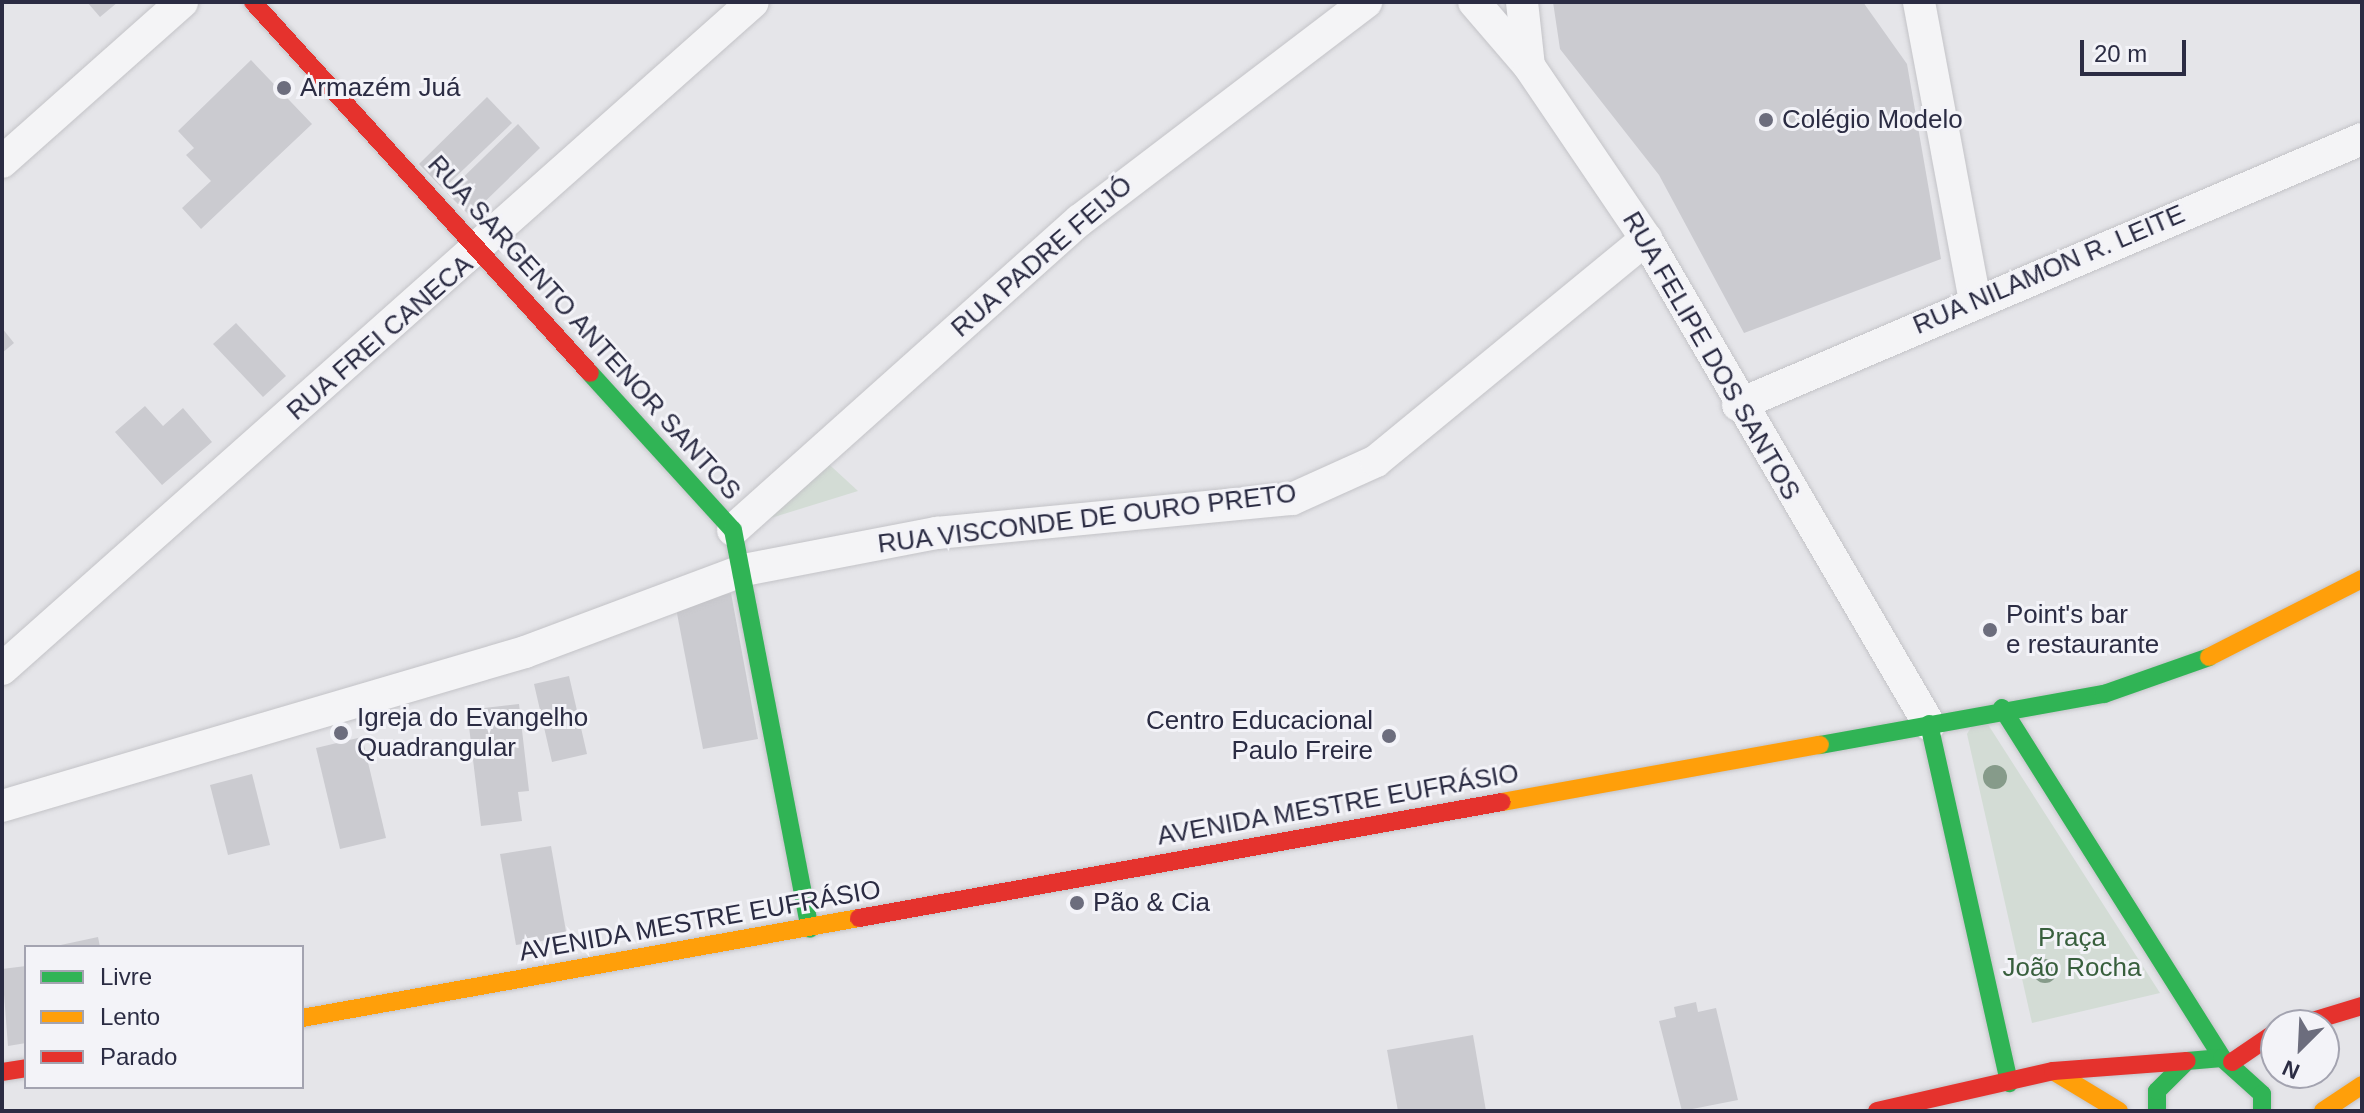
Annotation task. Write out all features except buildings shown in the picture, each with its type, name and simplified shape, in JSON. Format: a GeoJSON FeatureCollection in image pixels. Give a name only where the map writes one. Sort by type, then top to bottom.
{"type":"FeatureCollection","features":[{"type":"Feature","properties":{"kind":"street"},"geometry":{"type":"LineString","coordinates":[[2,162],[182,2]]}},
{"type":"Feature","properties":{"kind":"street","name":"RUA SARGENTO ANTENOR SANTOS"},"geometry":{"type":"LineString","coordinates":[[253,2],[733,530],[744,570],[810,929]]}},
{"type":"Feature","properties":{"kind":"street","name":"RUA FREI CANECA"},"geometry":{"type":"LineString","coordinates":[[2,669],[479,251],[753,2]]}},
{"type":"Feature","properties":{"kind":"street","name":"RUA PADRE FEIJÓ"},"geometry":{"type":"LineString","coordinates":[[733,530],[1080,220],[1366,2]]}},
{"type":"Feature","properties":{"kind":"street","name":"RUA FELIPE DOS SANTOS"},"geometry":{"type":"LineString","coordinates":[[1474,2],[1529,66],[1646,239],[1738,405],[1929,724]]}},
{"type":"Feature","properties":{"kind":"street"},"geometry":{"type":"LineString","coordinates":[[1522,2],[1529,66]]}},
{"type":"Feature","properties":{"kind":"street"},"geometry":{"type":"LineString","coordinates":[[1919,2],[1975,301]]}},
{"type":"Feature","properties":{"kind":"street","name":"RUA NILAMON R. LEITE"},"geometry":{"type":"LineString","coordinates":[[1738,405],[1975,301],[2362,139]]}},
{"type":"Feature","properties":{"kind":"street","name":"RUA VISCONDE DE OURO PRETO"},"geometry":{"type":"LineString","coordinates":[[2,806],[525,652],[744,570],[937,533],[1292,499],[1376,461],[1646,239]]}},
{"type":"Feature","properties":{"kind":"street","name":"AVENIDA MESTRE EUFRÁSIO"},"geometry":{"type":"LineString","coordinates":[[304,1018],[810,929],[1929,724],[2002,708],[2104,694],[2197,661],[2362,579]]}},
{"type":"Feature","properties":{"kind":"street"},"geometry":{"type":"LineString","coordinates":[[2002,708],[2227,1060],[2262,1094],[2262,1111]]}},
{"type":"Feature","properties":{"kind":"street"},"geometry":{"type":"LineString","coordinates":[[1929,724],[2009,1083]]}},
{"type":"Feature","properties":{"kind":"street"},"geometry":{"type":"LineString","coordinates":[[2340,1013],[2362,1006]]}},
{"type":"Feature","properties":{"kind":"street"},"geometry":{"type":"LineString","coordinates":[[1877,1111],[2053,1071],[2227,1060],[2260,1041]]}},
{"type":"Feature","properties":{"kind":"street"},"geometry":{"type":"LineString","coordinates":[[2157,1111],[2157,1091],[2187,1061]]}},
{"type":"Feature","properties":{"kind":"street"},"geometry":{"type":"LineString","coordinates":[[2,1072],[24,1068]]}},
{"type":"Feature","properties":{"kind":"street"},"geometry":{"type":"LineString","coordinates":[[2053,1071],[2119,1111]]}},
{"type":"Feature","properties":{"kind":"street"},"geometry":{"type":"LineString","coordinates":[[2323,1111],[2362,1085]]}},
{"type":"Feature","properties":{"kind":"green space"},"geometry":{"type":"Polygon","coordinates":[[[820,456],[858,491],[758,522],[820,456]]]}},
{"type":"Feature","properties":{"kind":"green space","name":"Praça João Rocha"},"geometry":{"type":"Polygon","coordinates":[[[1980,712],[2160,993],[2032,1023],[1967,734],[1980,712]]]}},
{"type":"Feature","properties":{"kind":"traffic: fast"},"geometry":{"type":"LineString","coordinates":[[590,373],[733,530],[810,929]]}},
{"type":"Feature","properties":{"kind":"traffic: fast"},"geometry":{"type":"LineString","coordinates":[[1820,745],[2104,694],[2209,657]]}},
{"type":"Feature","properties":{"kind":"traffic: fast"},"geometry":{"type":"LineString","coordinates":[[2002,708],[2222,1058]]}},
{"type":"Feature","properties":{"kind":"traffic: fast"},"geometry":{"type":"LineString","coordinates":[[1929,724],[2009,1083]]}},
{"type":"Feature","properties":{"kind":"traffic: fast"},"geometry":{"type":"LineString","coordinates":[[2157,1111],[2157,1091],[2187,1061],[2222,1058],[2262,1094],[2262,1111]]}},
{"type":"Feature","properties":{"kind":"traffic: slow"},"geometry":{"type":"LineString","coordinates":[[2209,657],[2362,579]]}},
{"type":"Feature","properties":{"kind":"traffic: slow"},"geometry":{"type":"LineString","coordinates":[[1502,802],[1820,745]]}},
{"type":"Feature","properties":{"kind":"traffic: slow"},"geometry":{"type":"LineString","coordinates":[[304,1018],[859,918]]}},
{"type":"Feature","properties":{"kind":"traffic: slow"},"geometry":{"type":"LineString","coordinates":[[2053,1071],[2119,1111]]}},
{"type":"Feature","properties":{"kind":"traffic: slow"},"geometry":{"type":"LineString","coordinates":[[2323,1111],[2362,1085]]}},
{"type":"Feature","properties":{"kind":"traffic: jam"},"geometry":{"type":"LineString","coordinates":[[253,2],[590,373]]}},
{"type":"Feature","properties":{"kind":"traffic: jam"},"geometry":{"type":"LineString","coordinates":[[859,918],[1502,802]]}},
{"type":"Feature","properties":{"kind":"traffic: jam"},"geometry":{"type":"LineString","coordinates":[[2340,1013],[2362,1006]]}},
{"type":"Feature","properties":{"kind":"traffic: jam"},"geometry":{"type":"LineString","coordinates":[[2232,1062],[2260,1043]]}},
{"type":"Feature","properties":{"kind":"traffic: jam"},"geometry":{"type":"LineString","coordinates":[[1877,1111],[2053,1071],[2187,1061]]}},
{"type":"Feature","properties":{"kind":"traffic: jam"},"geometry":{"type":"LineString","coordinates":[[2,1072],[24,1068]]}},
{"type":"Feature","properties":{"kind":"place","name":"Armazém Juá"},"geometry":{"type":"Point","coordinates":[284,88]}},
{"type":"Feature","properties":{"kind":"place","name":"Colégio Modelo"},"geometry":{"type":"Point","coordinates":[1766,120]}},
{"type":"Feature","properties":{"kind":"place","name":"Point's bar e restaurante"},"geometry":{"type":"Point","coordinates":[1990,630]}},
{"type":"Feature","properties":{"kind":"place","name":"Igreja do Evangelho Quadrangular"},"geometry":{"type":"Point","coordinates":[341,733]}},
{"type":"Feature","properties":{"kind":"place","name":"Centro Educacional Paulo Freire"},"geometry":{"type":"Point","coordinates":[1389,736]}},
{"type":"Feature","properties":{"kind":"place","name":"Pão & Cia"},"geometry":{"type":"Point","coordinates":[1077,903]}}]}
